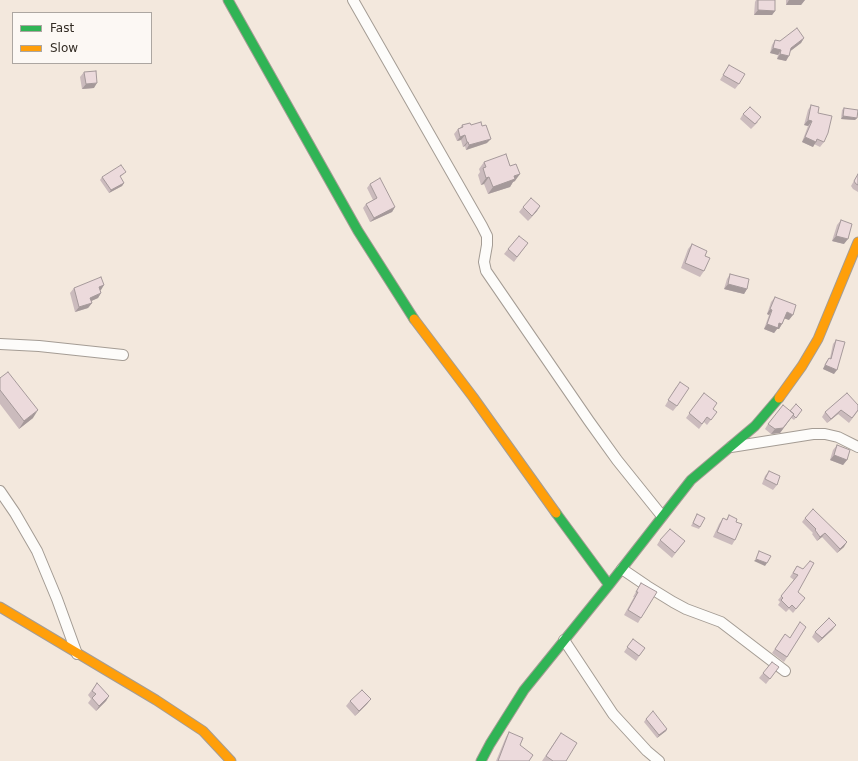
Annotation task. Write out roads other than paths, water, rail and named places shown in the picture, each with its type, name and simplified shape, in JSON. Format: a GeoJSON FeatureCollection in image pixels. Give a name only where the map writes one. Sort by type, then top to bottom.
{"type":"FeatureCollection","features":[{"type":"Feature","properties":{"kind":"street"},"geometry":{"type":"LineString","coordinates":[[228,0],[354,224],[418,326],[474,397],[609,585]]}},
{"type":"Feature","properties":{"kind":"street"},"geometry":{"type":"LineString","coordinates":[[353,0],[487,236],[484,262],[486,271],[617,460],[662,516]]}},
{"type":"Feature","properties":{"kind":"street"},"geometry":{"type":"LineString","coordinates":[[481,761],[524,690],[691,480],[755,426],[780,396],[810,353],[830,314],[858,242]]}},
{"type":"Feature","properties":{"kind":"street"},"geometry":{"type":"LineString","coordinates":[[0,344],[39,346],[122,355]]}},
{"type":"Feature","properties":{"kind":"street"},"geometry":{"type":"LineString","coordinates":[[731,447],[814,434],[824,434],[838,437],[858,447]]}},
{"type":"Feature","properties":{"kind":"street"},"geometry":{"type":"LineString","coordinates":[[0,491],[15,513],[37,551],[57,599],[77,654]]}},
{"type":"Feature","properties":{"kind":"street"},"geometry":{"type":"LineString","coordinates":[[622,568],[646,586],[673,602],[686,609],[721,622],[785,671]]}},
{"type":"Feature","properties":{"kind":"street"},"geometry":{"type":"LineString","coordinates":[[0,607],[156,700],[203,731],[231,761]]}},
{"type":"Feature","properties":{"kind":"street"},"geometry":{"type":"LineString","coordinates":[[564,640],[613,714],[647,751],[659,761]]}}]}
